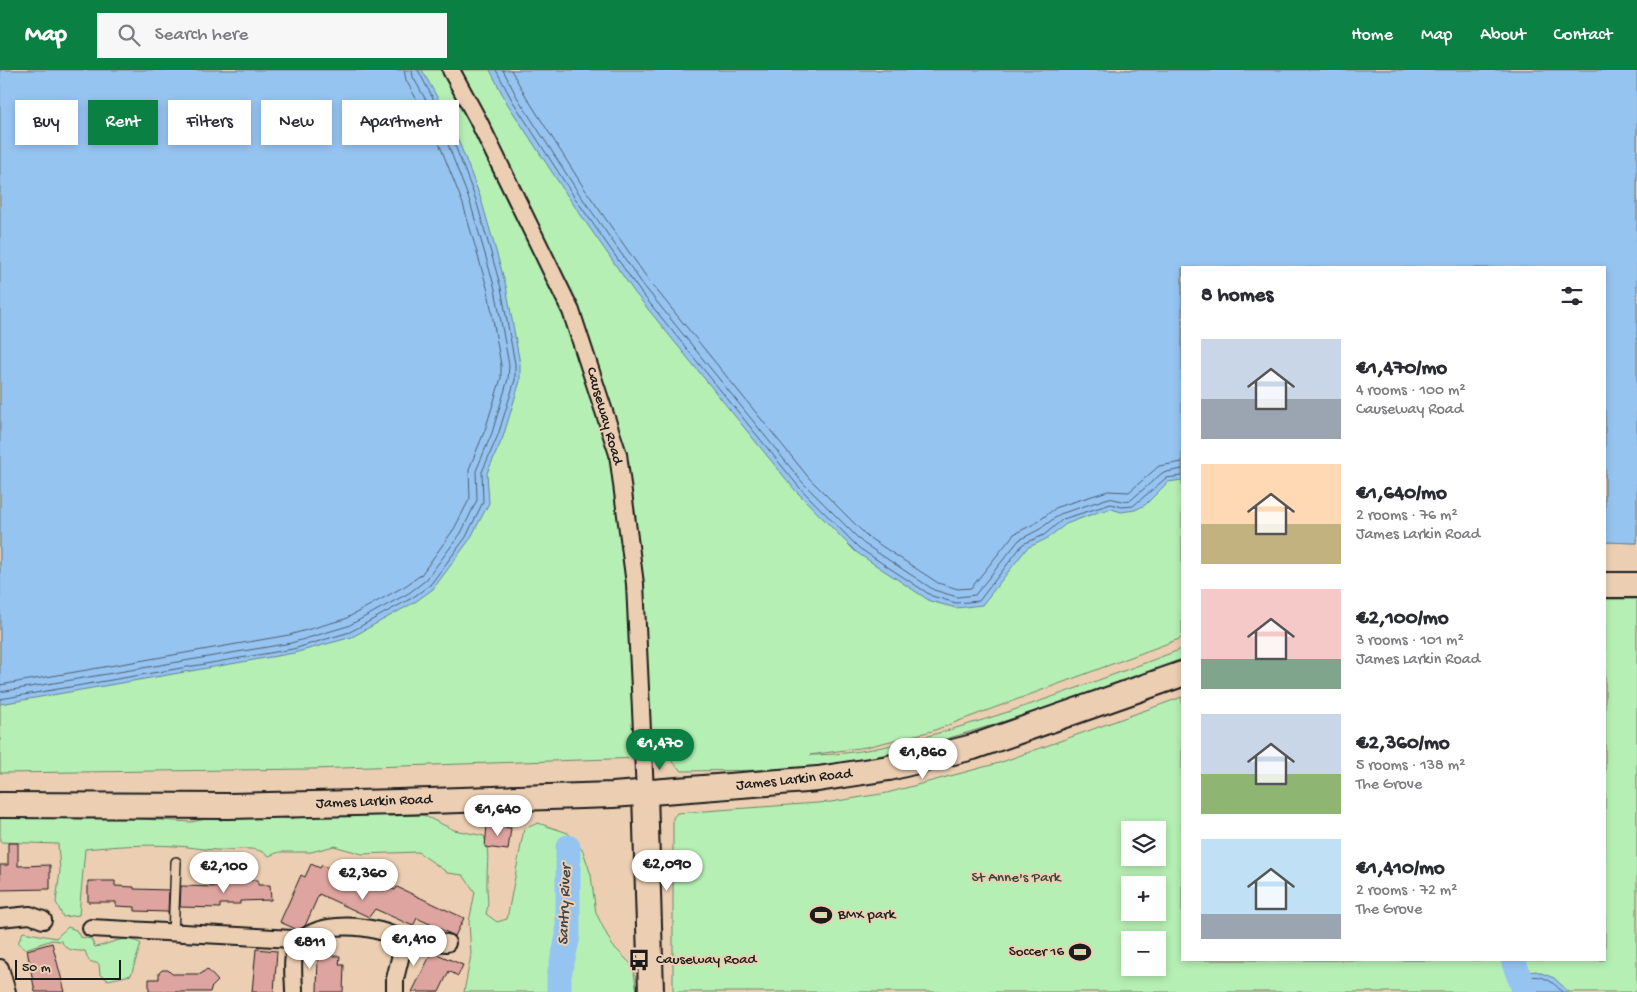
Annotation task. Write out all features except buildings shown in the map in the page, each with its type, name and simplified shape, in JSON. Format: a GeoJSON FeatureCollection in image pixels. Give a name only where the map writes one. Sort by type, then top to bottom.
{"type":"FeatureCollection","features":[{"type":"Feature","properties":{"kind":"main road"},"geometry":{"type":"LineString","coordinates":[[1606,585],[1637,585]]}},
{"type":"Feature","properties":{"kind":"main road","name":"James Larkin Road"},"geometry":{"type":"LineString","coordinates":[[0,804],[229,806],[645,793],[818,779],[889,768],[982,744],[1181,674]]}},
{"type":"Feature","properties":{"kind":"main road"},"geometry":{"type":"LineString","coordinates":[[645,793],[651,992]]}},
{"type":"Feature","properties":{"kind":"street","name":"Causeway Road"},"geometry":{"type":"LineString","coordinates":[[451,70],[478,120],[571,310],[618,454],[635,584],[645,793]]}},
{"type":"Feature","properties":{"kind":"street"},"geometry":{"type":"LineString","coordinates":[[0,918],[30,915],[43,920]]}},
{"type":"Feature","properties":{"kind":"street"},"geometry":{"type":"LineString","coordinates":[[294,992],[294,957],[299,943],[308,936],[322,930],[339,927],[378,930],[404,938],[448,943]]}},
{"type":"Feature","properties":{"kind":"street"},"geometry":{"type":"LineString","coordinates":[[91,928],[173,934],[292,939],[299,943]]}},
{"type":"Feature","properties":{"kind":"street"},"geometry":{"type":"LineString","coordinates":[[395,992],[395,978],[404,938]]}},
{"type":"Feature","properties":{"kind":"street"},"geometry":{"type":"LineString","coordinates":[[0,968],[7,992]]}},
{"type":"Feature","properties":{"kind":"lane"},"geometry":{"type":"LineString","coordinates":[[173,934],[176,862]]}},
{"type":"Feature","properties":{"kind":"green space"},"geometry":{"type":"Polygon","coordinates":[[[0,70],[1637,70],[1637,543],[1606,542],[1606,266],[1181,266],[1181,638],[932,731],[866,747],[810,755],[847,753],[884,747],[920,738],[1041,701],[1181,649],[1181,659],[1012,719],[969,732],[882,755],[819,767],[682,771],[672,762],[671,757],[312,769],[0,773],[0,70]]]}},
{"type":"Feature","properties":{"kind":"green space","name":"St Anne's Park"},"geometry":{"type":"Polygon","coordinates":[[[1606,599],[1637,599],[1637,992],[673,992],[673,818],[677,813],[831,802],[887,793],[999,763],[1181,697],[1181,961],[1606,961],[1606,599]]]}},
{"type":"Feature","properties":{"kind":"green space"},"geometry":{"type":"Polygon","coordinates":[[[333,813],[345,815],[380,813],[389,816],[423,815],[454,830],[484,836],[488,858],[488,905],[486,914],[497,922],[507,919],[524,829],[538,823],[568,833],[583,851],[591,875],[596,913],[612,945],[633,966],[637,992],[464,992],[471,955],[469,922],[475,892],[463,875],[448,873],[418,852],[362,854],[334,846],[311,852],[279,852],[269,856],[264,852],[251,849],[212,850],[164,845],[85,849],[79,915],[63,917],[56,902],[60,871],[58,844],[0,842],[0,817],[88,819],[112,817],[191,822],[211,818],[221,820],[231,817],[256,818],[269,816],[291,819],[306,814],[333,813]]]}},
{"type":"Feature","properties":{"kind":"green space"},"geometry":{"type":"Polygon","coordinates":[[[68,927],[76,930],[80,937],[91,939],[95,947],[124,939],[130,939],[141,944],[131,975],[108,980],[100,975],[99,964],[89,961],[85,951],[71,950],[61,941],[52,940],[25,949],[18,943],[23,932],[56,938],[68,927]]]}},
{"type":"Feature","properties":{"kind":"water"},"geometry":{"type":"Polygon","coordinates":[[[0,70],[422,70],[439,100],[342,100],[342,145],[459,145],[459,142],[481,199],[506,286],[520,364],[520,381],[503,437],[487,473],[489,503],[470,539],[433,589],[415,602],[352,637],[294,653],[0,704],[0,70]]]}},
{"type":"Feature","properties":{"kind":"water"},"geometry":{"type":"Polygon","coordinates":[[[490,70],[1637,70],[1637,543],[1606,542],[1606,266],[1181,266],[1181,480],[1168,482],[1145,505],[1135,510],[1121,512],[1112,509],[1098,512],[1066,524],[1046,539],[1027,548],[982,605],[956,608],[930,601],[856,552],[795,490],[635,293],[569,198],[507,103],[490,70]]]}},
{"type":"Feature","properties":{"kind":"water"},"geometry":{"type":"Polygon","coordinates":[[[1536,971],[1554,978],[1569,992],[1516,992],[1520,977],[1528,972],[1536,971]]]}},
{"type":"Feature","properties":{"kind":"waterway","name":"Santry River"},"geometry":{"type":"LineString","coordinates":[[559,992],[559,976],[568,936],[568,847]]}},
{"type":"Feature","properties":{"kind":"waterway"},"geometry":{"type":"LineString","coordinates":[[1513,961],[1525,992]]}},
{"type":"Feature","properties":{"kind":"place","name":"BMX park"},"geometry":{"type":"Point","coordinates":[821,915]}},
{"type":"Feature","properties":{"kind":"place","name":"Soccer 16"},"geometry":{"type":"Point","coordinates":[1080,952]}},
{"type":"Feature","properties":{"kind":"place","name":"Causeway Road"},"geometry":{"type":"Point","coordinates":[639,960]}}]}
